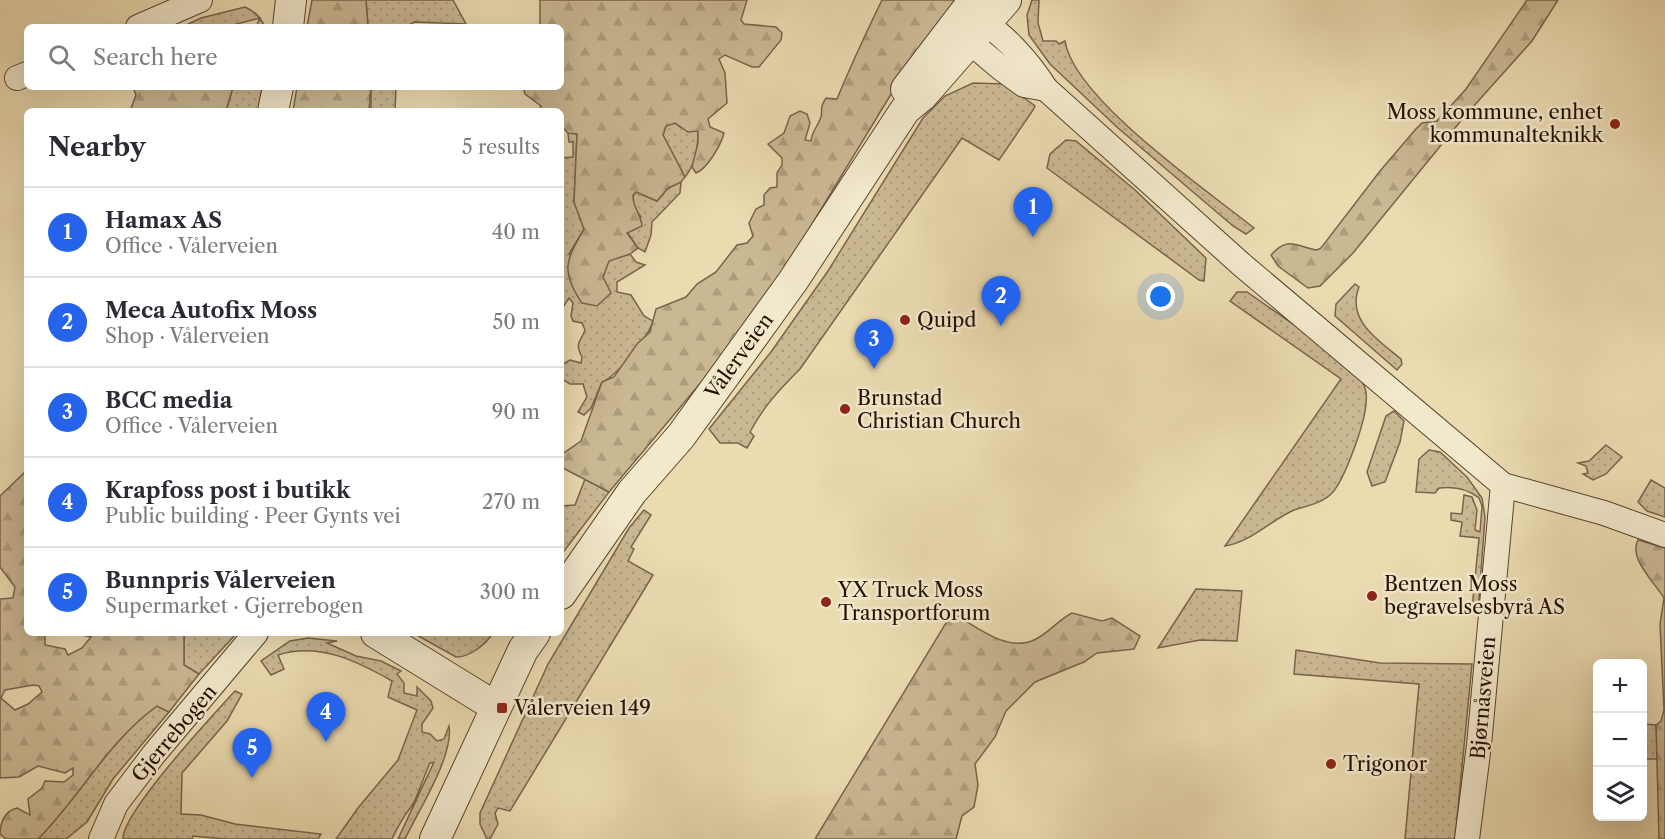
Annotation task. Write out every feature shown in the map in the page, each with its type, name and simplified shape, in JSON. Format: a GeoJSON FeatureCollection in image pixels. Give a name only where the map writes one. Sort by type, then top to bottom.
{"type":"FeatureCollection","features":[{"type":"Feature","properties":{"kind":"street"},"geometry":{"type":"LineString","coordinates":[[145,24],[200,0]]}},
{"type":"Feature","properties":{"kind":"street"},"geometry":{"type":"LineString","coordinates":[[288,24],[291,0]]}},
{"type":"Feature","properties":{"kind":"street","name":"Vålerveien"},"geometry":{"type":"LineString","coordinates":[[564,590],[632,492],[681,436],[794,281],[905,110],[922,96],[973,20],[1006,0]]}},
{"type":"Feature","properties":{"kind":"street"},"geometry":{"type":"LineString","coordinates":[[973,20],[1024,85],[1046,89],[1242,265],[1503,484],[1604,513],[1665,535]]}},
{"type":"Feature","properties":{"kind":"street"},"geometry":{"type":"LineString","coordinates":[[274,108],[277,90]]}},
{"type":"Feature","properties":{"kind":"street","name":"Bjørnåsveien"},"geometry":{"type":"LineString","coordinates":[[1467,839],[1479,745],[1503,484]]}},
{"type":"Feature","properties":{"kind":"street","name":"Gjerrebogen"},"geometry":{"type":"LineString","coordinates":[[101,839],[116,804],[154,754],[253,636]]}},
{"type":"Feature","properties":{"kind":"street"},"geometry":{"type":"LineString","coordinates":[[381,636],[496,707]]}},
{"type":"Feature","properties":{"kind":"street"},"geometry":{"type":"LineString","coordinates":[[438,838],[496,707],[523,651],[533,636]]}},
{"type":"Feature","properties":{"kind":"green space"},"geometry":{"type":"Polygon","coordinates":[[[312,0],[366,0],[368,24],[308,24],[312,0]]]}},
{"type":"Feature","properties":{"kind":"green space"},"geometry":{"type":"Polygon","coordinates":[[[366,0],[453,0],[466,24],[414,22],[411,24],[368,24],[366,0]]]}},
{"type":"Feature","properties":{"kind":"green space"},"geometry":{"type":"Polygon","coordinates":[[[540,0],[747,0],[741,20],[744,24],[776,27],[782,33],[781,40],[759,67],[752,67],[725,55],[719,59],[725,73],[727,103],[708,119],[710,127],[724,133],[713,156],[700,171],[696,173],[692,167],[698,143],[698,131],[688,132],[675,123],[666,126],[663,135],[685,177],[681,182],[668,188],[657,201],[636,192],[633,195],[642,226],[627,233],[638,248],[630,254],[609,261],[603,277],[611,293],[597,306],[582,303],[568,274],[573,249],[584,229],[574,202],[577,134],[568,133],[564,129],[564,108],[540,108],[541,106],[525,94],[524,90],[564,90],[564,24],[540,24],[540,0]]]}},
{"type":"Feature","properties":{"kind":"green space"},"geometry":{"type":"Polygon","coordinates":[[[882,0],[958,0],[896,86],[775,285],[703,380],[609,492],[564,469],[564,453],[581,441],[602,382],[614,377],[637,344],[650,332],[656,309],[686,297],[697,284],[716,272],[737,245],[747,243],[753,236],[749,223],[756,209],[764,205],[764,195],[770,188],[777,187],[777,173],[782,165],[782,158],[768,144],[784,133],[790,116],[800,111],[807,114],[810,123],[805,140],[811,141],[826,98],[837,99],[882,0]]]}},
{"type":"Feature","properties":{"kind":"green space"},"geometry":{"type":"Polygon","coordinates":[[[1032,0],[1039,0],[1038,23],[1043,41],[1056,41],[1059,44],[1065,41],[1074,64],[1092,89],[1117,116],[1176,168],[1254,228],[1246,234],[1233,226],[1118,128],[1050,64],[1029,35],[1027,15],[1032,0]]]}},
{"type":"Feature","properties":{"kind":"green space"},"geometry":{"type":"Polygon","coordinates":[[[1527,0],[1558,0],[1532,41],[1464,117],[1353,253],[1320,286],[1308,288],[1278,266],[1271,255],[1282,246],[1292,244],[1317,250],[1321,248],[1380,171],[1415,130],[1422,123],[1437,121],[1466,89],[1527,0]]]}},
{"type":"Feature","properties":{"kind":"green space"},"geometry":{"type":"Polygon","coordinates":[[[245,7],[260,18],[237,24],[188,24],[201,18],[245,7]]]}},
{"type":"Feature","properties":{"kind":"green space"},"geometry":{"type":"Polygon","coordinates":[[[973,83],[1006,84],[1035,106],[999,160],[962,138],[800,369],[760,414],[750,432],[754,436],[747,448],[738,443],[720,443],[709,429],[771,352],[828,271],[923,118],[945,96],[973,83]]]}},
{"type":"Feature","properties":{"kind":"green space"},"geometry":{"type":"Polygon","coordinates":[[[134,90],[232,90],[227,108],[131,108],[136,95],[134,90]]]}},
{"type":"Feature","properties":{"kind":"green space"},"geometry":{"type":"Polygon","coordinates":[[[232,90],[266,90],[262,108],[227,108],[232,90]]]}},
{"type":"Feature","properties":{"kind":"green space"},"geometry":{"type":"Polygon","coordinates":[[[296,90],[371,90],[369,108],[294,108],[296,90]]]}},
{"type":"Feature","properties":{"kind":"green space"},"geometry":{"type":"Polygon","coordinates":[[[371,90],[396,90],[395,108],[371,108],[371,90]]]}},
{"type":"Feature","properties":{"kind":"green space"},"geometry":{"type":"Polygon","coordinates":[[[675,123],[680,127],[698,131],[695,155],[685,177],[663,135],[666,126],[675,123]]]}},
{"type":"Feature","properties":{"kind":"green space"},"geometry":{"type":"Polygon","coordinates":[[[568,133],[577,134],[574,202],[584,229],[569,254],[603,277],[609,260],[630,254],[636,262],[645,265],[617,282],[617,292],[631,295],[644,316],[653,321],[632,355],[616,372],[602,382],[591,408],[584,415],[578,412],[587,397],[583,384],[570,384],[564,380],[564,363],[570,360],[581,363],[582,357],[578,345],[585,330],[582,323],[573,321],[571,316],[573,303],[569,298],[564,306],[564,158],[573,157],[573,142],[569,142],[568,133]]]}},
{"type":"Feature","properties":{"kind":"green space"},"geometry":{"type":"Polygon","coordinates":[[[1066,140],[1076,141],[1135,190],[1206,258],[1204,281],[1199,280],[1047,168],[1050,154],[1066,140]]]}},
{"type":"Feature","properties":{"kind":"green space"},"geometry":{"type":"Polygon","coordinates":[[[681,182],[680,193],[652,222],[651,235],[645,252],[638,248],[627,232],[634,228],[641,217],[634,205],[634,195],[636,192],[657,201],[668,188],[681,182]]]}},
{"type":"Feature","properties":{"kind":"green space"},"geometry":{"type":"Polygon","coordinates":[[[1355,284],[1359,287],[1356,299],[1361,319],[1374,337],[1401,359],[1402,364],[1397,370],[1335,316],[1336,304],[1355,284]]]}},
{"type":"Feature","properties":{"kind":"green space"},"geometry":{"type":"Polygon","coordinates":[[[1237,292],[1247,292],[1306,333],[1362,381],[1366,400],[1365,412],[1354,450],[1343,476],[1332,493],[1319,502],[1285,514],[1244,540],[1225,546],[1341,379],[1230,301],[1237,292]]]}},
{"type":"Feature","properties":{"kind":"green space"},"geometry":{"type":"Polygon","coordinates":[[[1394,411],[1404,421],[1400,442],[1385,482],[1372,486],[1367,472],[1386,416],[1394,411]]]}},
{"type":"Feature","properties":{"kind":"green space"},"geometry":{"type":"Polygon","coordinates":[[[1606,445],[1622,457],[1606,474],[1593,480],[1583,474],[1588,473],[1586,466],[1578,463],[1589,461],[1606,445]]]}},
{"type":"Feature","properties":{"kind":"green space"},"geometry":{"type":"Polygon","coordinates":[[[1429,450],[1440,452],[1467,477],[1482,498],[1485,517],[1478,612],[1474,614],[1472,609],[1479,538],[1460,536],[1462,522],[1451,520],[1451,513],[1462,514],[1464,495],[1472,497],[1477,510],[1475,530],[1480,532],[1482,506],[1479,498],[1460,489],[1445,487],[1439,488],[1435,493],[1416,492],[1419,459],[1429,450]]]}},
{"type":"Feature","properties":{"kind":"green space"},"geometry":{"type":"Polygon","coordinates":[[[24,473],[24,636],[45,636],[45,645],[65,649],[68,655],[82,648],[91,637],[87,636],[184,636],[184,665],[199,674],[169,712],[157,706],[124,736],[38,839],[6,839],[0,834],[4,818],[17,808],[30,815],[28,799],[42,788],[45,781],[64,782],[73,775],[73,768],[65,773],[38,766],[19,777],[0,778],[0,599],[13,598],[15,587],[0,567],[0,496],[24,473]],[[33,685],[5,690],[1,698],[15,710],[28,704],[42,692],[39,686],[33,685]]]}},
{"type":"Feature","properties":{"kind":"green space"},"geometry":{"type":"Polygon","coordinates":[[[585,479],[609,492],[564,551],[564,506],[575,505],[585,479]]]}},
{"type":"Feature","properties":{"kind":"green space"},"geometry":{"type":"Polygon","coordinates":[[[1651,480],[1665,488],[1665,517],[1647,511],[1638,502],[1651,480]]]}},
{"type":"Feature","properties":{"kind":"green space"},"geometry":{"type":"Polygon","coordinates":[[[644,510],[651,515],[631,547],[634,549],[628,561],[653,575],[510,811],[498,808],[495,813],[498,824],[490,839],[487,839],[480,824],[480,813],[548,664],[629,528],[644,510]]]}},
{"type":"Feature","properties":{"kind":"green space"},"geometry":{"type":"Polygon","coordinates":[[[1638,540],[1665,548],[1665,839],[1659,839],[1656,725],[1661,721],[1664,710],[1660,624],[1664,598],[1639,562],[1636,547],[1638,540]]]}},
{"type":"Feature","properties":{"kind":"green space"},"geometry":{"type":"Polygon","coordinates":[[[1196,589],[1242,591],[1237,641],[1200,640],[1158,648],[1196,589]]]}},
{"type":"Feature","properties":{"kind":"green space"},"geometry":{"type":"Polygon","coordinates":[[[952,613],[991,636],[1013,643],[1034,640],[1072,613],[1102,621],[1112,618],[1140,636],[1134,649],[1097,653],[1084,662],[1035,682],[1006,711],[995,737],[975,764],[978,785],[974,807],[962,816],[956,839],[815,839],[952,613]]]}},
{"type":"Feature","properties":{"kind":"green space"},"geometry":{"type":"Polygon","coordinates":[[[184,636],[234,636],[199,674],[184,665],[184,636]]]}},
{"type":"Feature","properties":{"kind":"green space"},"geometry":{"type":"Polygon","coordinates":[[[418,636],[491,636],[477,650],[456,657],[418,636]]]}},
{"type":"Feature","properties":{"kind":"green space"},"geometry":{"type":"Polygon","coordinates":[[[308,638],[337,641],[327,643],[356,656],[381,661],[401,671],[397,674],[404,683],[404,693],[417,696],[417,687],[431,701],[433,708],[422,724],[422,732],[430,734],[437,741],[444,739],[449,726],[449,738],[441,768],[405,839],[398,839],[434,762],[430,763],[413,803],[392,839],[336,839],[358,808],[398,760],[417,710],[388,697],[392,681],[337,656],[308,651],[278,655],[284,669],[271,675],[261,661],[290,641],[308,638]]]}},
{"type":"Feature","properties":{"kind":"green space"},"geometry":{"type":"Polygon","coordinates":[[[1296,650],[1380,663],[1472,664],[1455,839],[1405,839],[1419,684],[1294,674],[1296,650]]]}},
{"type":"Feature","properties":{"kind":"green space"},"geometry":{"type":"Polygon","coordinates":[[[235,691],[242,694],[227,721],[182,773],[181,814],[201,815],[235,824],[321,834],[318,839],[224,839],[193,836],[192,839],[123,839],[127,826],[152,786],[235,691]]]}},
{"type":"Feature","properties":{"kind":"green space"},"geometry":{"type":"Polygon","coordinates":[[[157,706],[169,712],[113,779],[87,822],[66,839],[38,839],[109,752],[157,706]]]}},
{"type":"Feature","properties":{"kind":"green space"},"geometry":{"type":"Polygon","coordinates":[[[1647,724],[1656,725],[1659,759],[1647,759],[1647,724]]]}},
{"type":"Feature","properties":{"kind":"place","name":"Moss kommune, enhet kommunalteknikk"},"geometry":{"type":"Point","coordinates":[1615,124]}},
{"type":"Feature","properties":{"kind":"place","name":"Hamax AS"},"geometry":{"type":"Point","coordinates":[1033,237]}},
{"type":"Feature","properties":{"kind":"place","name":"Quipd"},"geometry":{"type":"Point","coordinates":[905,320]}},
{"type":"Feature","properties":{"kind":"place","name":"Meca Autofix Moss"},"geometry":{"type":"Point","coordinates":[1001,326]}},
{"type":"Feature","properties":{"kind":"place","name":"BCC media"},"geometry":{"type":"Point","coordinates":[874,369]}},
{"type":"Feature","properties":{"kind":"place","name":"Brunstad Christian Church"},"geometry":{"type":"Point","coordinates":[845,409]}},
{"type":"Feature","properties":{"kind":"place","name":"Bentzen Moss begravelsesbyrå AS"},"geometry":{"type":"Point","coordinates":[1372,596]}},
{"type":"Feature","properties":{"kind":"place","name":"YX Truck Moss Transportforum"},"geometry":{"type":"Point","coordinates":[826,602]}},
{"type":"Feature","properties":{"kind":"place","name":"Vålerveien 149"},"geometry":{"type":"Point","coordinates":[502,708]}},
{"type":"Feature","properties":{"kind":"place","name":"Krapfoss post i butikk"},"geometry":{"type":"Point","coordinates":[326,742]}},
{"type":"Feature","properties":{"kind":"place","name":"Trigonor"},"geometry":{"type":"Point","coordinates":[1331,764]}},
{"type":"Feature","properties":{"kind":"place","name":"Bunnpris Vålerveien"},"geometry":{"type":"Point","coordinates":[252,778]}}]}
